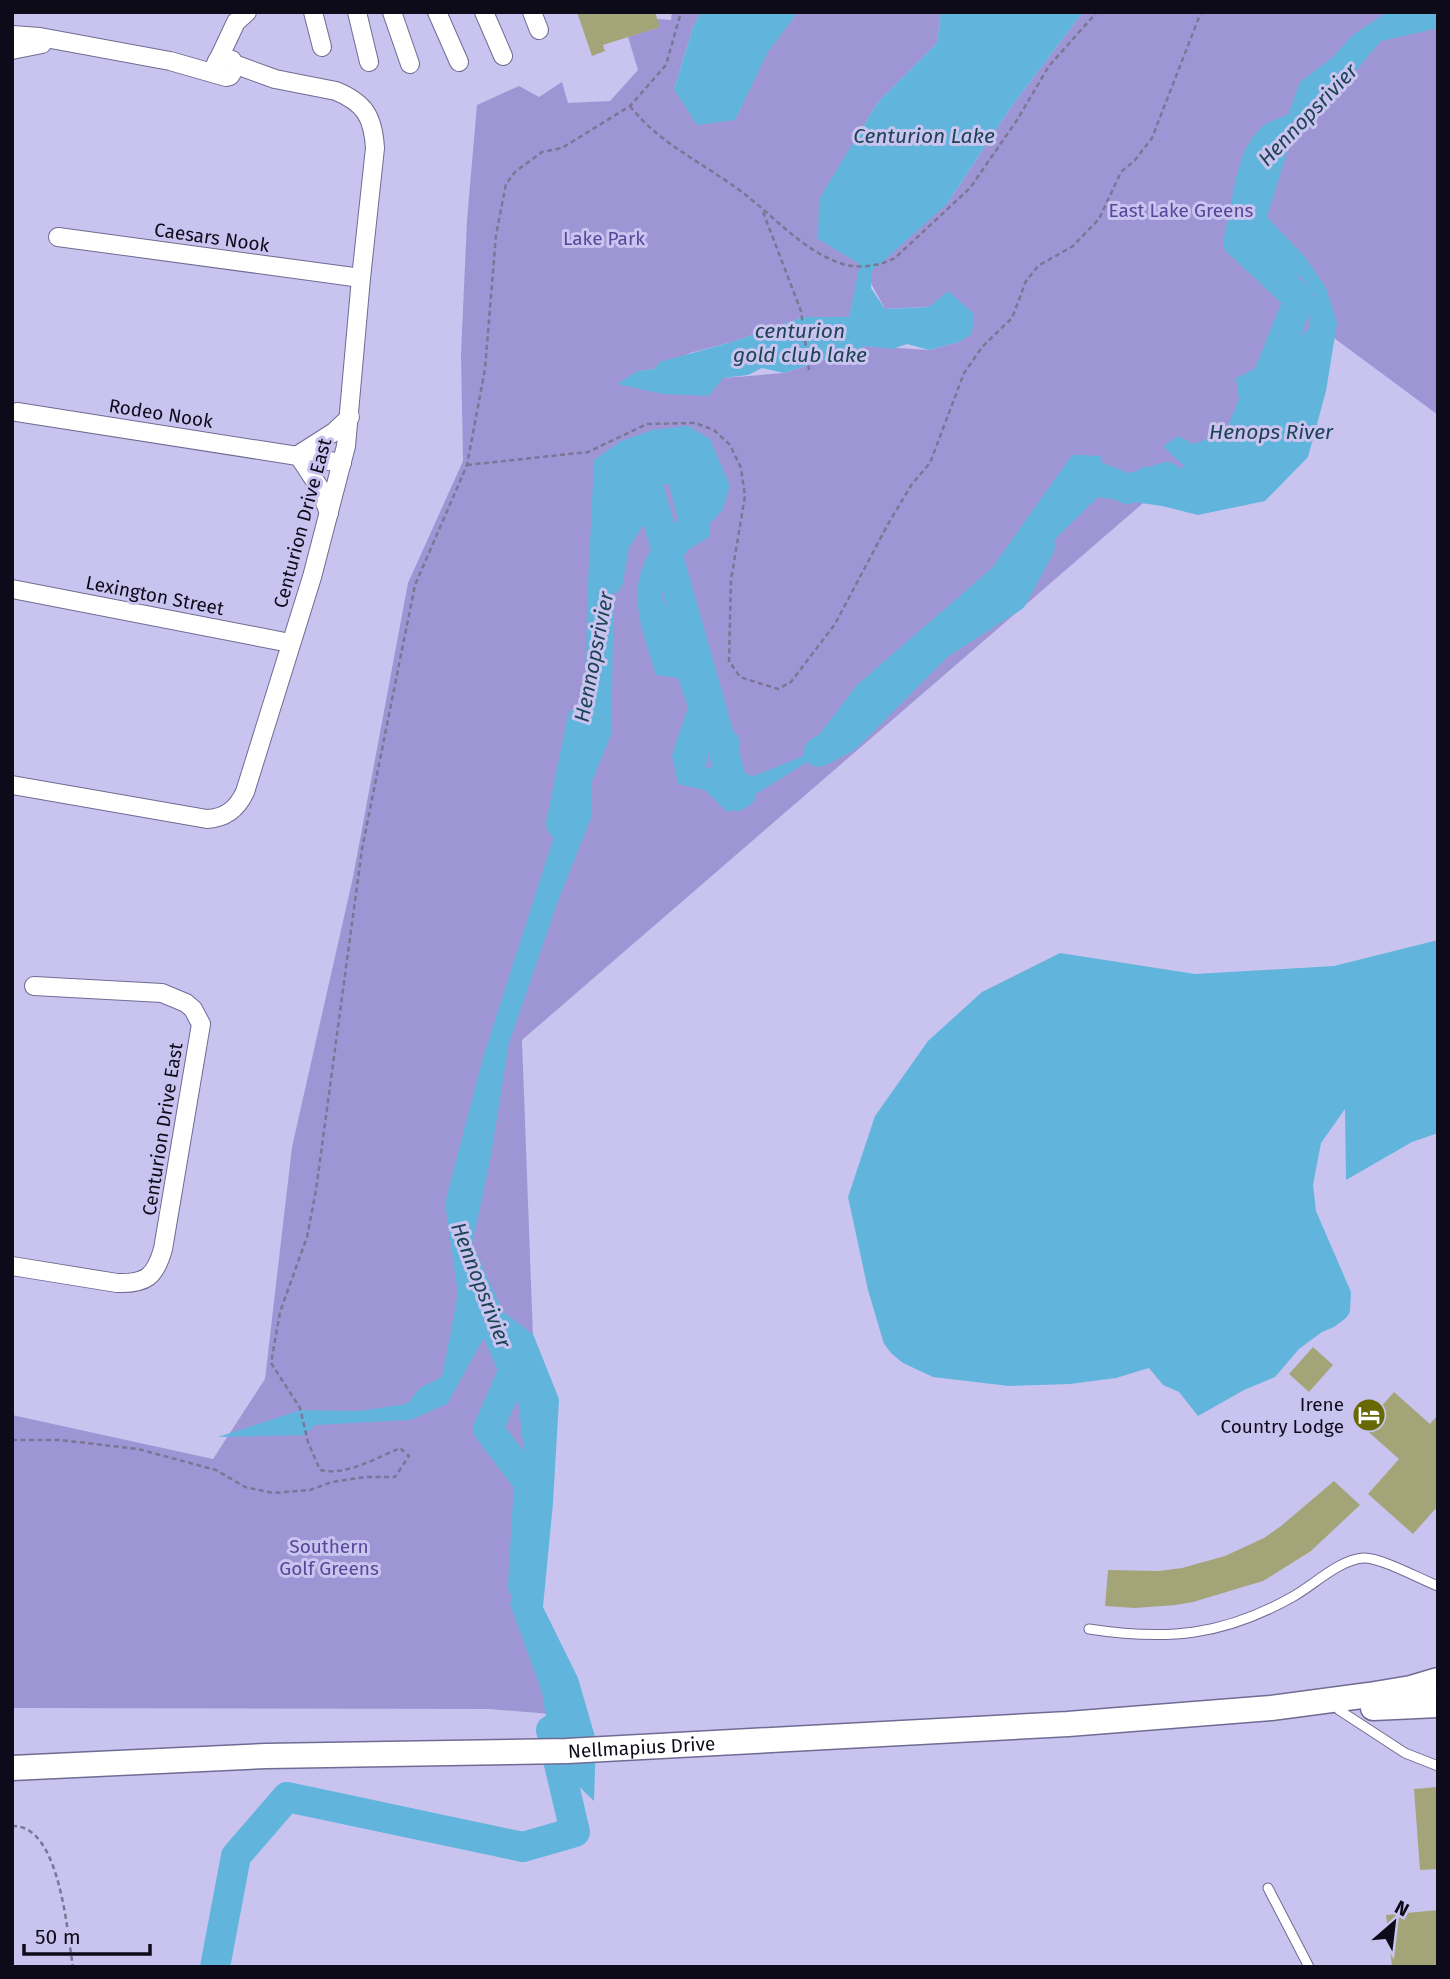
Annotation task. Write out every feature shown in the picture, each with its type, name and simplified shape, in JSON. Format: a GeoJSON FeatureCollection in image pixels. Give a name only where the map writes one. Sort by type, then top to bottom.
{"type":"FeatureCollection","features":[{"type":"Feature","properties":{"kind":"main road","name":"Nellmapius Drive"},"geometry":{"type":"LineString","coordinates":[[12,1768],[266,1756],[540,1752],[1068,1724],[1271,1708],[1380,1694],[1438,1681]]}},
{"type":"Feature","properties":{"kind":"main road","name":"Nellmapius Drive"},"geometry":{"type":"LineString","coordinates":[[1271,1708],[1307,1712],[1438,1705]]}},
{"type":"Feature","properties":{"kind":"street"},"geometry":{"type":"LineString","coordinates":[[225,65],[230,36],[236,22],[247,12]]}},
{"type":"Feature","properties":{"kind":"street"},"geometry":{"type":"LineString","coordinates":[[313,12],[322,47]]}},
{"type":"Feature","properties":{"kind":"street"},"geometry":{"type":"LineString","coordinates":[[357,12],[369,62]]}},
{"type":"Feature","properties":{"kind":"street"},"geometry":{"type":"LineString","coordinates":[[392,12],[410,64]]}},
{"type":"Feature","properties":{"kind":"street"},"geometry":{"type":"LineString","coordinates":[[437,12],[459,62]]}},
{"type":"Feature","properties":{"kind":"street"},"geometry":{"type":"LineString","coordinates":[[484,12],[503,56]]}},
{"type":"Feature","properties":{"kind":"street"},"geometry":{"type":"LineString","coordinates":[[532,12],[539,30]]}},
{"type":"Feature","properties":{"kind":"street","name":"Centurion Drive East"},"geometry":{"type":"LineString","coordinates":[[12,35],[40,37],[170,61],[198,59],[336,91],[365,111],[373,122],[375,148],[360,278],[349,417],[342,463],[245,792],[232,811],[220,818],[207,819],[12,785]]}},
{"type":"Feature","properties":{"kind":"street","name":"Centurion Drive East"},"geometry":{"type":"LineString","coordinates":[[12,50],[52,41]]}},
{"type":"Feature","properties":{"kind":"street","name":"Caesars Nook"},"geometry":{"type":"LineString","coordinates":[[58,237],[360,278]]}},
{"type":"Feature","properties":{"kind":"street","name":"Rodeo Nook"},"geometry":{"type":"LineString","coordinates":[[17,412],[342,463]]}},
{"type":"Feature","properties":{"kind":"street"},"geometry":{"type":"LineString","coordinates":[[329,513],[319,487],[298,455],[334,432],[349,417]]}},
{"type":"Feature","properties":{"kind":"street","name":"Lexington Street"},"geometry":{"type":"LineString","coordinates":[[12,589],[290,643]]}},
{"type":"Feature","properties":{"kind":"street","name":"Centurion Drive East"},"geometry":{"type":"LineString","coordinates":[[12,1266],[117,1283],[143,1281],[155,1272],[163,1249],[201,1024],[193,1009],[186,1003],[162,993],[34,986]]}},
{"type":"Feature","properties":{"kind":"lane"},"geometry":{"type":"LineString","coordinates":[[1088,1629],[1138,1635],[1175,1635],[1208,1631],[1278,1605],[1340,1566],[1359,1559],[1376,1560],[1438,1586]]}},
{"type":"Feature","properties":{"kind":"lane"},"geometry":{"type":"LineString","coordinates":[[1339,1710],[1405,1753],[1438,1766]]}},
{"type":"Feature","properties":{"kind":"lane"},"geometry":{"type":"LineString","coordinates":[[1268,1888],[1309,1967]]}},
{"type":"Feature","properties":{"kind":"path"},"geometry":{"type":"LineString","coordinates":[[12,1440],[60,1440],[138,1449],[216,1470],[245,1487],[274,1493],[310,1490],[332,1482],[366,1477],[395,1477],[409,1456],[400,1448],[374,1460],[331,1473],[320,1470],[308,1443],[300,1408],[271,1363],[280,1312],[307,1237],[316,1190],[362,849],[415,585],[467,465],[485,369],[496,235],[506,184],[515,172],[542,152],[562,148],[630,106],[666,65],[681,12]]}},
{"type":"Feature","properties":{"kind":"path"},"geometry":{"type":"LineString","coordinates":[[630,106],[667,143],[737,188],[817,252],[844,264],[882,265],[895,258],[970,188],[1017,120],[1049,66],[1097,12]]}},
{"type":"Feature","properties":{"kind":"path"},"geometry":{"type":"LineString","coordinates":[[467,465],[588,452],[647,424],[695,423],[714,430],[730,445],[741,468],[745,496],[731,580],[729,661],[740,677],[762,685],[778,690],[791,682],[835,624],[888,524],[912,484],[930,463],[964,373],[983,346],[1012,318],[1026,281],[1038,266],[1073,246],[1099,219],[1121,172],[1135,160],[1152,138],[1201,12]]}},
{"type":"Feature","properties":{"kind":"path"},"geometry":{"type":"LineString","coordinates":[[762,209],[801,311],[809,370]]}},
{"type":"Feature","properties":{"kind":"path"},"geometry":{"type":"LineString","coordinates":[[12,1826],[31,1830],[50,1857],[57,1876],[73,1967]]}},
{"type":"Feature","properties":{"kind":"green space"},"geometry":{"type":"Polygon","coordinates":[[[672,12],[701,12],[693,27],[674,89],[735,120],[767,52],[798,12],[941,12],[937,43],[878,102],[860,132],[947,204],[1011,107],[1083,12],[1438,12],[1438,415],[1334,338],[522,1040],[543,1607],[551,1714],[489,1709],[12,1708],[12,1415],[213,1459],[265,1379],[292,1147],[353,877],[408,583],[463,461],[461,354],[467,220],[477,105],[519,86],[539,97],[562,82],[568,103],[610,101],[638,70],[628,37],[660,27],[657,19],[671,20],[672,12]],[[861,265],[849,317],[804,317],[732,342],[690,353],[654,369],[638,371],[723,378],[784,373],[866,346],[929,350],[959,342],[974,315],[961,305],[885,309],[861,265]]]}},
{"type":"Feature","properties":{"kind":"water"},"geometry":{"type":"Polygon","coordinates":[[[701,12],[798,12],[768,52],[735,120],[697,125],[674,89],[693,27],[701,12]]]}},
{"type":"Feature","properties":{"kind":"water","name":"Centurion Lake"},"geometry":{"type":"Polygon","coordinates":[[[941,12],[1083,12],[1011,107],[947,204],[872,271],[871,288],[885,309],[929,307],[948,291],[974,314],[972,334],[959,342],[929,350],[907,344],[893,349],[866,346],[784,373],[762,368],[748,375],[723,378],[709,396],[663,394],[617,384],[638,371],[654,369],[660,362],[732,342],[804,317],[849,317],[860,264],[818,239],[819,199],[878,102],[937,43],[941,12]]]}},
{"type":"Feature","properties":{"kind":"water","name":"Henops River"},"geometry":{"type":"Polygon","coordinates":[[[1387,12],[1438,12],[1438,28],[1381,41],[1334,96],[1294,130],[1267,217],[1305,257],[1326,288],[1337,323],[1326,391],[1308,457],[1265,501],[1198,515],[1162,506],[1098,497],[1055,539],[1038,569],[997,598],[898,685],[847,737],[727,812],[705,790],[678,784],[672,755],[688,707],[678,678],[656,675],[638,609],[640,577],[645,561],[655,544],[678,520],[669,484],[648,485],[615,541],[611,735],[591,784],[591,818],[558,901],[509,1043],[490,1161],[472,1244],[503,1312],[533,1334],[559,1399],[543,1607],[578,1678],[596,1740],[594,1801],[553,1761],[542,1692],[510,1604],[525,1547],[529,1491],[514,1370],[486,1334],[447,1404],[410,1420],[315,1425],[305,1435],[218,1437],[301,1410],[359,1411],[407,1404],[420,1388],[442,1377],[458,1294],[445,1203],[483,1058],[569,790],[586,685],[594,460],[621,441],[653,430],[688,426],[710,439],[730,486],[722,511],[710,523],[709,537],[688,550],[661,595],[687,644],[704,663],[711,694],[723,713],[707,718],[711,729],[706,768],[727,764],[734,754],[728,742],[734,733],[739,740],[740,773],[754,776],[803,756],[857,685],[992,568],[1072,455],[1101,456],[1104,480],[1128,489],[1144,474],[1141,466],[1165,472],[1185,467],[1163,446],[1178,436],[1193,444],[1225,433],[1239,399],[1236,378],[1275,356],[1309,328],[1309,305],[1315,295],[1299,275],[1293,282],[1265,257],[1250,240],[1230,209],[1237,176],[1243,155],[1254,135],[1268,123],[1288,115],[1300,82],[1332,58],[1353,35],[1387,12]]]}},
{"type":"Feature","properties":{"kind":"water"},"geometry":{"type":"Polygon","coordinates":[[[1438,940],[1438,1133],[1412,1142],[1346,1180],[1345,1109],[1321,1143],[1313,1185],[1316,1211],[1351,1292],[1350,1312],[1334,1327],[1322,1332],[1299,1349],[1275,1377],[1244,1390],[1198,1416],[1179,1392],[1163,1385],[1149,1368],[1116,1378],[1070,1384],[1009,1386],[933,1377],[903,1363],[884,1344],[868,1290],[848,1197],[875,1116],[928,1041],[982,992],[1060,953],[1195,974],[1334,966],[1438,940]]]}},
{"type":"Feature","properties":{"kind":"building"},"geometry":{"type":"Polygon","coordinates":[[[577,12],[655,12],[660,27],[603,45],[605,51],[592,56],[577,12]]]}},
{"type":"Feature","properties":{"kind":"building"},"geometry":{"type":"Polygon","coordinates":[[[1313,1347],[1333,1365],[1309,1392],[1289,1374],[1313,1347]]]}},
{"type":"Feature","properties":{"kind":"building"},"geometry":{"type":"Polygon","coordinates":[[[1394,1392],[1430,1424],[1438,1415],[1438,1506],[1413,1534],[1368,1494],[1399,1459],[1363,1427],[1394,1392]]]}},
{"type":"Feature","properties":{"kind":"building"},"geometry":{"type":"Polygon","coordinates":[[[1334,1481],[1360,1505],[1311,1551],[1263,1581],[1176,1605],[1135,1608],[1105,1606],[1108,1570],[1159,1571],[1182,1568],[1225,1556],[1264,1538],[1334,1481]]]}},
{"type":"Feature","properties":{"kind":"building"},"geometry":{"type":"Polygon","coordinates":[[[1438,1787],[1438,1869],[1420,1870],[1414,1789],[1438,1787]]]}},
{"type":"Feature","properties":{"kind":"building"},"geometry":{"type":"Polygon","coordinates":[[[1438,1910],[1438,1967],[1392,1967],[1386,1915],[1438,1910]]]}},
{"type":"Feature","properties":{"kind":"waterway","name":"Hennopsrivier"},"geometry":{"type":"LineString","coordinates":[[1250,190],[1238,242],[1299,299],[1262,392]]}},
{"type":"Feature","properties":{"kind":"waterway","name":"Hennopsrivier"},"geometry":{"type":"LineString","coordinates":[[1076,477],[1080,470],[1128,489],[1167,477]]}},
{"type":"Feature","properties":{"kind":"waterway","name":"Hennopsrivier"},"geometry":{"type":"LineString","coordinates":[[608,580],[615,541],[649,489],[736,796],[741,793]]}},
{"type":"Feature","properties":{"kind":"waterway","name":"Hennopsrivier"},"geometry":{"type":"LineString","coordinates":[[819,752],[847,737],[938,645],[1013,597],[1040,546]]}},
{"type":"Feature","properties":{"kind":"waterway","name":"Hennopsrivier"},"geometry":{"type":"LineString","coordinates":[[561,824],[582,721]]}},
{"type":"Feature","properties":{"kind":"waterway","name":"Hennopsrivier"},"geometry":{"type":"LineString","coordinates":[[498,1333],[514,1370],[488,1429],[529,1483],[523,1586]]}},
{"type":"Feature","properties":{"kind":"waterway","name":"Hennopsrivier"},"geometry":{"type":"LineString","coordinates":[[215,1967],[236,1856],[287,1797],[523,1847],[575,1832],[551,1730]]}},
{"type":"Feature","properties":{"kind":"place","name":"Irene Country Lodge"},"geometry":{"type":"Point","coordinates":[1369,1415]}},
{"type":"Feature","properties":{"kind":"park label","name":"East Lake Greens"},"geometry":{"type":"Point","coordinates":[1181,210]}},
{"type":"Feature","properties":{"kind":"park label","name":"Lake Park"},"geometry":{"type":"Point","coordinates":[604,238]}},
{"type":"Feature","properties":{"kind":"park label","name":"Southern Golf Greens"},"geometry":{"type":"Point","coordinates":[329,1557]}},
{"type":"Feature","properties":{"kind":"water label","name":"centurion gold club lake"},"geometry":{"type":"Point","coordinates":[800,343]}}]}
